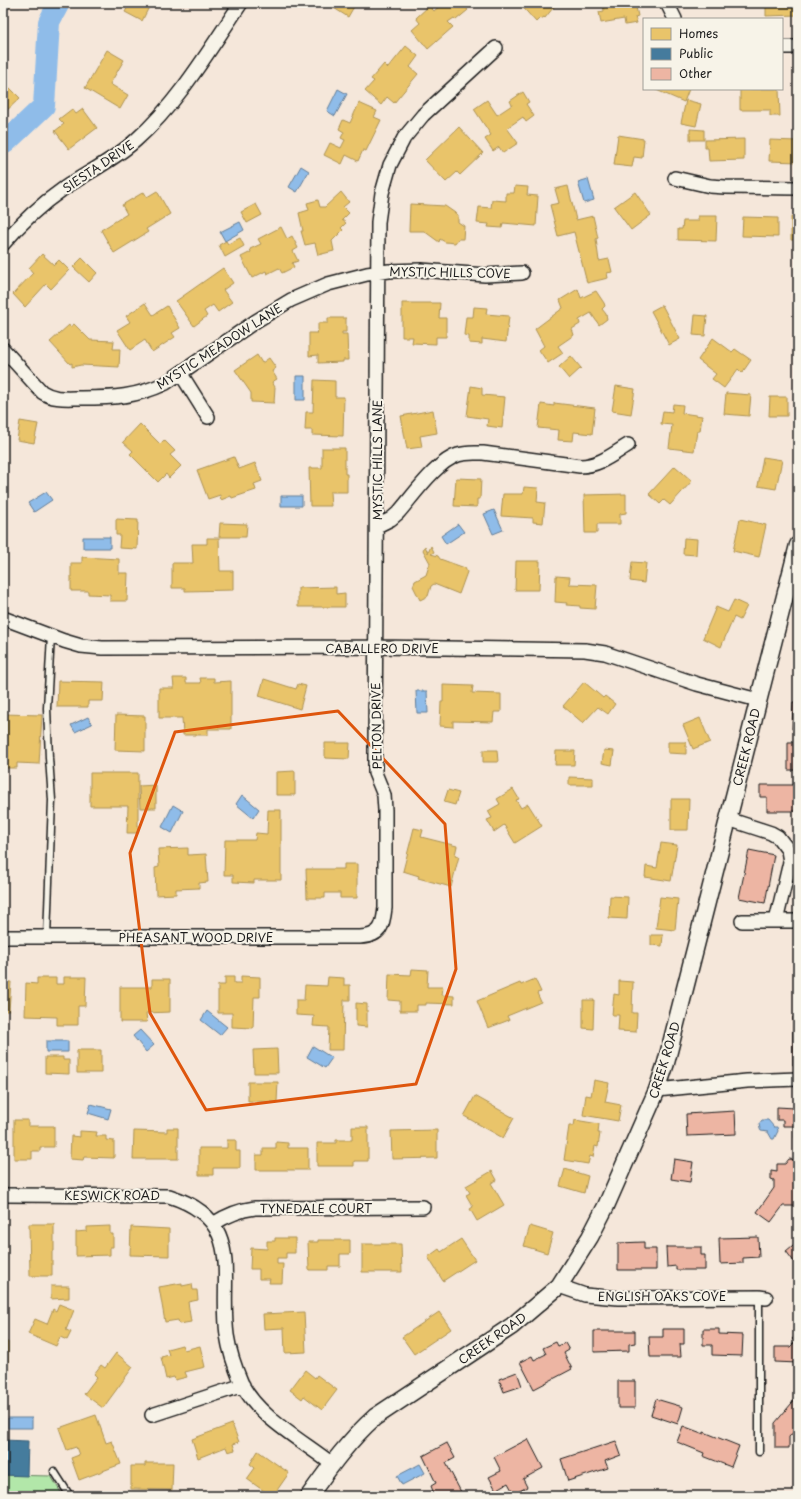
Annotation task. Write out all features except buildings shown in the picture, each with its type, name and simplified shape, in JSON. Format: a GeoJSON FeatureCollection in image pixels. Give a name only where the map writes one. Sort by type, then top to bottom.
{"type":"FeatureCollection","features":[{"type":"Feature","properties":{"kind":"street","name":"SIESTA DRIVE"},"geometry":{"type":"LineString","coordinates":[[3,244],[20,224],[42,204],[117,156],[156,122],[175,99],[241,3]]}},
{"type":"Feature","properties":{"kind":"street"},"geometry":{"type":"LineString","coordinates":[[667,3],[675,18]]}},
{"type":"Feature","properties":{"kind":"street"},"geometry":{"type":"LineString","coordinates":[[783,47],[798,47]]}},
{"type":"Feature","properties":{"kind":"street","name":"MYSTIC HILLS LANE"},"geometry":{"type":"LineString","coordinates":[[375,647],[378,222],[382,193],[390,165],[404,138],[423,115],[496,48]]}},
{"type":"Feature","properties":{"kind":"street"},"geometry":{"type":"LineString","coordinates":[[675,178],[710,186],[798,188]]}},
{"type":"Feature","properties":{"kind":"street","name":"MYSTIC HILLS COVE"},"geometry":{"type":"LineString","coordinates":[[378,272],[421,270],[485,275],[522,273]]}},
{"type":"Feature","properties":{"kind":"street","name":"MYSTIC MEADOW LANE"},"geometry":{"type":"LineString","coordinates":[[3,349],[42,392],[49,396],[56,398],[124,397],[152,389],[181,374],[256,321],[291,300],[328,284],[378,272]]}},
{"type":"Feature","properties":{"kind":"street"},"geometry":{"type":"LineString","coordinates":[[181,374],[208,417]]}},
{"type":"Feature","properties":{"kind":"street"},"geometry":{"type":"LineString","coordinates":[[377,526],[398,514],[438,467],[448,459],[458,455],[471,452],[483,453],[589,466],[599,463],[628,445]]}},
{"type":"Feature","properties":{"kind":"street","name":"CREEK ROAD"},"geometry":{"type":"LineString","coordinates":[[309,1496],[332,1464],[360,1430],[375,1417],[512,1326],[559,1286],[590,1237],[606,1206],[657,1090],[666,1063],[798,545]]}},
{"type":"Feature","properties":{"kind":"street","name":"CABALLERO DRIVE"},"geometry":{"type":"LineString","coordinates":[[3,618],[81,646],[102,648],[560,648],[592,651],[605,653],[697,684],[758,700]]}},
{"type":"Feature","properties":{"kind":"street","name":"PELTON DRIVE"},"geometry":{"type":"LineString","coordinates":[[375,647],[376,773],[384,796],[385,810],[386,908],[384,924]]}},
{"type":"Feature","properties":{"kind":"street"},"geometry":{"type":"LineString","coordinates":[[728,819],[771,833],[778,837],[788,850],[790,862],[776,921]]}},
{"type":"Feature","properties":{"kind":"street"},"geometry":{"type":"LineString","coordinates":[[742,921],[798,921]]}},
{"type":"Feature","properties":{"kind":"street","name":"PHEASANT WOOD DRIVE"},"geometry":{"type":"LineString","coordinates":[[3,936],[367,937],[380,930],[384,924]]}},
{"type":"Feature","properties":{"kind":"street"},"geometry":{"type":"LineString","coordinates":[[657,1090],[747,1081],[798,1079]]}},
{"type":"Feature","properties":{"kind":"street","name":"KESWICK ROAD"},"geometry":{"type":"LineString","coordinates":[[3,1195],[169,1196],[186,1201],[201,1211],[213,1224],[220,1236],[224,1251],[227,1336],[243,1385],[256,1404],[272,1420],[332,1464]]}},
{"type":"Feature","properties":{"kind":"street","name":"TYNEDALE COURT"},"geometry":{"type":"LineString","coordinates":[[213,1224],[227,1215],[241,1210],[255,1208],[423,1207]]}},
{"type":"Feature","properties":{"kind":"street","name":"ENGLISH OAKS COVE"},"geometry":{"type":"LineString","coordinates":[[559,1286],[586,1295],[618,1298],[762,1297]]}},
{"type":"Feature","properties":{"kind":"street"},"geometry":{"type":"LineString","coordinates":[[152,1415],[243,1385]]}},
{"type":"Feature","properties":{"kind":"lane"},"geometry":{"type":"LineString","coordinates":[[47,936],[52,800],[47,708],[51,636]]}},
{"type":"Feature","properties":{"kind":"lane"},"geometry":{"type":"LineString","coordinates":[[758,1452],[762,1297]]}},
{"type":"Feature","properties":{"kind":"lane"},"geometry":{"type":"LineString","coordinates":[[54,1471],[70,1496]]}},
{"type":"Feature","properties":{"kind":"highlighted area"},"geometry":{"type":"Polygon","coordinates":[[[338,711],[445,824],[456,969],[416,1084],[206,1110],[150,1013],[130,853],[175,732],[338,711]]]}},
{"type":"Feature","properties":{"kind":"green space"},"geometry":{"type":"Polygon","coordinates":[[[3,1475],[51,1476],[63,1496],[3,1496],[3,1475]]]}},
{"type":"Feature","properties":{"kind":"water"},"geometry":{"type":"Polygon","coordinates":[[[338,89],[347,94],[335,116],[327,111],[338,89]]]}},
{"type":"Feature","properties":{"kind":"water"},"geometry":{"type":"Polygon","coordinates":[[[301,166],[309,171],[297,192],[289,187],[301,166]]]}},
{"type":"Feature","properties":{"kind":"water"},"geometry":{"type":"Polygon","coordinates":[[[588,179],[594,200],[584,203],[578,182],[588,179]]]}},
{"type":"Feature","properties":{"kind":"water"},"geometry":{"type":"Polygon","coordinates":[[[240,222],[244,230],[225,241],[220,232],[240,222]]]}},
{"type":"Feature","properties":{"kind":"water"},"geometry":{"type":"Polygon","coordinates":[[[296,376],[305,376],[305,400],[296,400],[296,376]]]}},
{"type":"Feature","properties":{"kind":"water"},"geometry":{"type":"Polygon","coordinates":[[[46,492],[52,500],[34,512],[28,503],[46,492]]]}},
{"type":"Feature","properties":{"kind":"water"},"geometry":{"type":"Polygon","coordinates":[[[281,496],[302,496],[302,506],[281,506],[281,496]]]}},
{"type":"Feature","properties":{"kind":"water"},"geometry":{"type":"Polygon","coordinates":[[[494,510],[503,530],[493,534],[484,514],[494,510]]]}},
{"type":"Feature","properties":{"kind":"water"},"geometry":{"type":"Polygon","coordinates":[[[458,524],[464,532],[446,544],[441,536],[458,524]]]}},
{"type":"Feature","properties":{"kind":"water"},"geometry":{"type":"Polygon","coordinates":[[[83,537],[110,537],[110,548],[83,548],[83,537]]]}},
{"type":"Feature","properties":{"kind":"water"},"geometry":{"type":"Polygon","coordinates":[[[416,691],[427,691],[428,713],[417,713],[416,691]]]}},
{"type":"Feature","properties":{"kind":"water"},"geometry":{"type":"Polygon","coordinates":[[[88,717],[92,724],[75,732],[71,725],[88,717]]]}},
{"type":"Feature","properties":{"kind":"water"},"geometry":{"type":"Polygon","coordinates":[[[242,795],[259,809],[253,818],[236,804],[242,795]]]}},
{"type":"Feature","properties":{"kind":"water"},"geometry":{"type":"Polygon","coordinates":[[[173,805],[183,811],[172,833],[162,827],[173,805]]]}},
{"type":"Feature","properties":{"kind":"water"},"geometry":{"type":"Polygon","coordinates":[[[207,1011],[227,1027],[220,1035],[201,1020],[207,1011]]]}},
{"type":"Feature","properties":{"kind":"water"},"geometry":{"type":"Polygon","coordinates":[[[140,1030],[154,1045],[146,1052],[133,1036],[140,1030]]]}},
{"type":"Feature","properties":{"kind":"water"},"geometry":{"type":"Polygon","coordinates":[[[46,1041],[68,1041],[68,1052],[46,1052],[46,1041]]]}},
{"type":"Feature","properties":{"kind":"water"},"geometry":{"type":"Polygon","coordinates":[[[313,1046],[332,1058],[325,1068],[307,1057],[313,1046]]]}},
{"type":"Feature","properties":{"kind":"water"},"geometry":{"type":"Polygon","coordinates":[[[91,1104],[111,1109],[108,1119],[88,1113],[91,1104]]]}},
{"type":"Feature","properties":{"kind":"water"},"geometry":{"type":"Polygon","coordinates":[[[762,1120],[768,1120],[774,1127],[777,1127],[778,1131],[774,1139],[772,1139],[768,1132],[761,1131],[759,1124],[762,1120]]]}},
{"type":"Feature","properties":{"kind":"water"},"geometry":{"type":"Polygon","coordinates":[[[8,1418],[32,1418],[32,1428],[8,1428],[8,1418]]]}},
{"type":"Feature","properties":{"kind":"water"},"geometry":{"type":"Polygon","coordinates":[[[420,1464],[425,1473],[402,1485],[397,1476],[420,1464]]]}},
{"type":"Feature","properties":{"kind":"waterway"},"geometry":{"type":"LineString","coordinates":[[3,143],[5,143],[44,106],[49,22],[59,3]]}}]}
